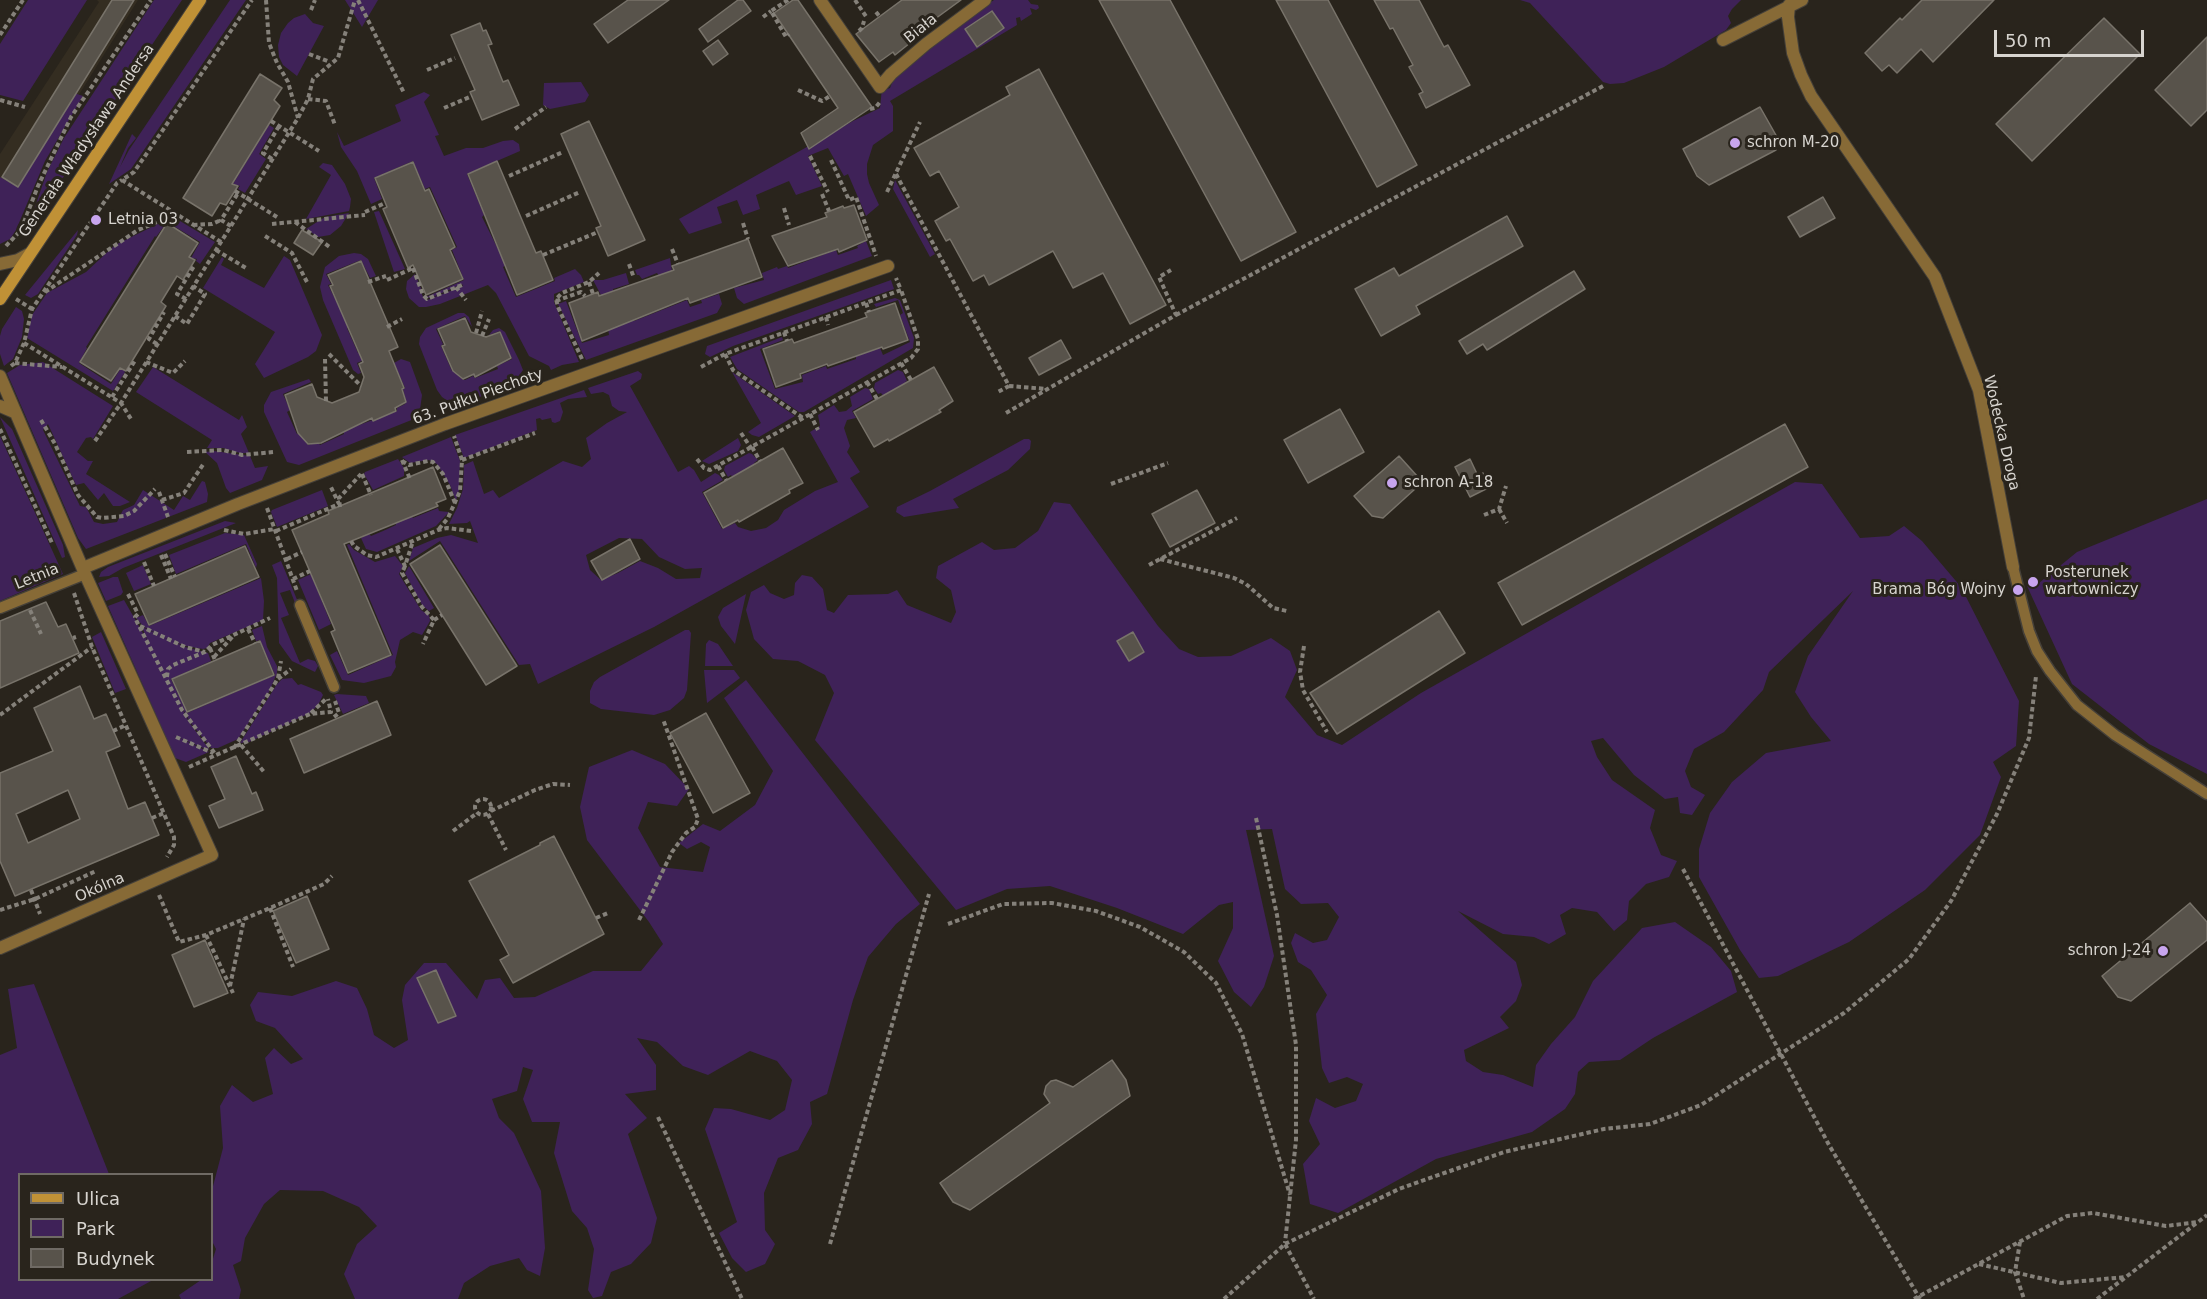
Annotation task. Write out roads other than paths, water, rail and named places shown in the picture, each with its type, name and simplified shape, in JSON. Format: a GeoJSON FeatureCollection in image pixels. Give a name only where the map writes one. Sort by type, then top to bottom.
{"type":"FeatureCollection","features":[{"type":"Feature","properties":{"kind":"main road","name":"Generała Władysława Andersa"},"geometry":{"type":"LineString","coordinates":[[0,299],[200,0]]}},
{"type":"Feature","properties":{"kind":"street","name":"Biała"},"geometry":{"type":"LineString","coordinates":[[820,0],[881,93],[891,74],[926,44],[985,0]]}},
{"type":"Feature","properties":{"kind":"street"},"geometry":{"type":"LineString","coordinates":[[1723,40],[1785,3],[1802,0]]}},
{"type":"Feature","properties":{"kind":"street","name":"Wodecka Droga"},"geometry":{"type":"LineString","coordinates":[[1785,3],[1793,53],[1811,96],[1935,277],[1979,390],[2013,567]]}},
{"type":"Feature","properties":{"kind":"street"},"geometry":{"type":"LineString","coordinates":[[0,264],[18,260],[29,254]]}},
{"type":"Feature","properties":{"kind":"street","name":"63. Pułku Piechoty"},"geometry":{"type":"LineString","coordinates":[[84,571],[248,500],[445,424],[884,267]]}},
{"type":"Feature","properties":{"kind":"street"},"geometry":{"type":"LineString","coordinates":[[4,372],[14,412],[84,571]]}},
{"type":"Feature","properties":{"kind":"street"},"geometry":{"type":"LineString","coordinates":[[0,406],[14,412]]}},
{"type":"Feature","properties":{"kind":"street","name":"Okólna"},"geometry":{"type":"LineString","coordinates":[[0,948],[212,855],[84,571]]}},
{"type":"Feature","properties":{"kind":"lane","name":"Wodecka Droga"},"geometry":{"type":"LineString","coordinates":[[2013,567],[2029,631],[2037,651],[2077,705],[2115,735],[2207,794]]}},
{"type":"Feature","properties":{"kind":"lane","name":"Letnia"},"geometry":{"type":"LineString","coordinates":[[0,608],[70,580],[84,571]]}},
{"type":"Feature","properties":{"kind":"lane"},"geometry":{"type":"LineString","coordinates":[[300,605],[330,689]]}},
{"type":"Feature","properties":{"kind":"place","name":"schron M-20"},"geometry":{"type":"Point","coordinates":[1735,143]}},
{"type":"Feature","properties":{"kind":"place","name":"Letnia 03"},"geometry":{"type":"Point","coordinates":[96,220]}},
{"type":"Feature","properties":{"kind":"place","name":"schron A-18"},"geometry":{"type":"Point","coordinates":[1392,483]}},
{"type":"Feature","properties":{"kind":"place","name":"Posterunek wartowniczy"},"geometry":{"type":"Point","coordinates":[2033,582]}},
{"type":"Feature","properties":{"kind":"place","name":"Brama Bóg Wojny"},"geometry":{"type":"Point","coordinates":[2018,590]}},
{"type":"Feature","properties":{"kind":"place","name":"schron J-24"},"geometry":{"type":"Point","coordinates":[2163,951]}}]}
